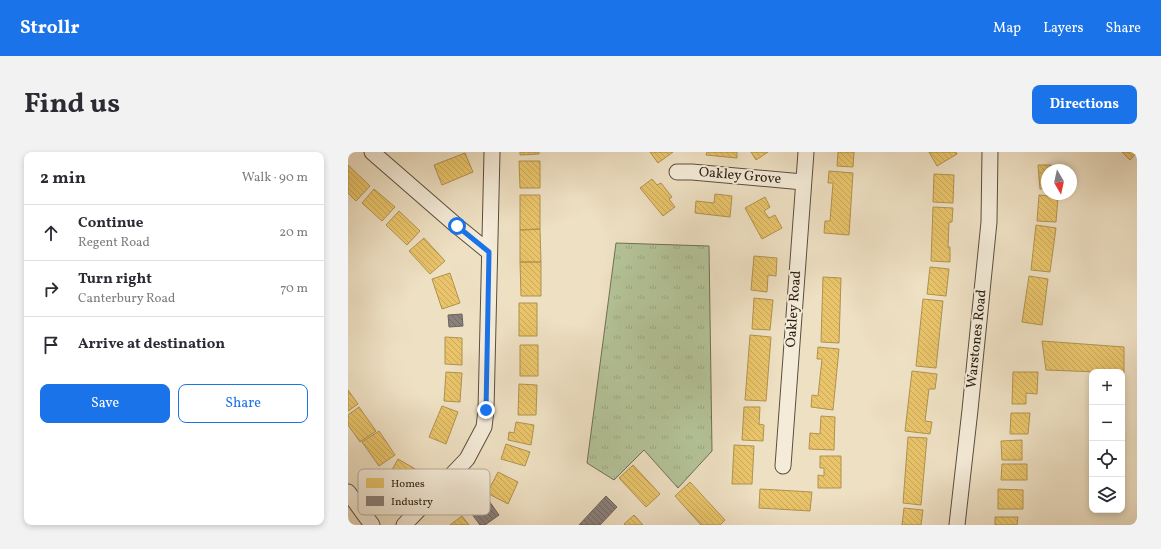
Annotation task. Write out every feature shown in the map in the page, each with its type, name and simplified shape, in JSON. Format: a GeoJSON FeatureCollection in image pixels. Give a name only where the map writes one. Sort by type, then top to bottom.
{"type":"FeatureCollection","features":[{"type":"Feature","properties":{"kind":"street"},"geometry":{"type":"LineString","coordinates":[[372,152],[489,252]]}},
{"type":"Feature","properties":{"kind":"street"},"geometry":{"type":"LineString","coordinates":[[458,469],[468,459],[484,427],[486,410],[492,152]]}},
{"type":"Feature","properties":{"kind":"street","name":"Oakley Road"},"geometry":{"type":"LineString","coordinates":[[783,466],[806,152]]}},
{"type":"Feature","properties":{"kind":"street","name":"Warstones Road"},"geometry":{"type":"LineString","coordinates":[[957,525],[989,222],[990,152]]}},
{"type":"Feature","properties":{"kind":"street","name":"Oakley Grove"},"geometry":{"type":"LineString","coordinates":[[677,172],[804,182]]}},
{"type":"Feature","properties":{"kind":"street"},"geometry":{"type":"LineString","coordinates":[[348,492],[358,506]]}},
{"type":"Feature","properties":{"kind":"street"},"geometry":{"type":"LineString","coordinates":[[365,515],[372,525]]}},
{"type":"Feature","properties":{"kind":"street"},"geometry":{"type":"LineString","coordinates":[[404,525],[414,515]]}},
{"type":"Feature","properties":{"kind":"green space"},"geometry":{"type":"Polygon","coordinates":[[[616,243],[709,246],[712,451],[678,488],[644,450],[614,480],[587,463],[616,243]]]}},
{"type":"Feature","properties":{"kind":"building: Homes"},"geometry":{"type":"Polygon","coordinates":[[[520,152],[539,152],[539,154],[520,155],[520,152]]]}},
{"type":"Feature","properties":{"kind":"building: Homes"},"geometry":{"type":"Polygon","coordinates":[[[650,152],[673,152],[658,163],[650,152]]]}},
{"type":"Feature","properties":{"kind":"building: Homes"},"geometry":{"type":"Polygon","coordinates":[[[707,152],[737,152],[737,158],[706,155],[707,152]]]}},
{"type":"Feature","properties":{"kind":"building: Homes"},"geometry":{"type":"Polygon","coordinates":[[[751,152],[768,152],[756,160],[751,152]]]}},
{"type":"Feature","properties":{"kind":"building: Homes"},"geometry":{"type":"Polygon","coordinates":[[[838,152],[854,152],[853,167],[837,166],[838,152]]]}},
{"type":"Feature","properties":{"kind":"building: Homes"},"geometry":{"type":"Polygon","coordinates":[[[929,152],[956,152],[957,154],[937,166],[929,152]]]}},
{"type":"Feature","properties":{"kind":"building: Homes"},"geometry":{"type":"Polygon","coordinates":[[[1122,152],[1137,152],[1130,160],[1122,152]]]}},
{"type":"Feature","properties":{"kind":"building: Homes"},"geometry":{"type":"Polygon","coordinates":[[[465,153],[473,172],[442,185],[434,165],[465,153]]]}},
{"type":"Feature","properties":{"kind":"building: Homes"},"geometry":{"type":"Polygon","coordinates":[[[519,161],[540,161],[540,188],[520,188],[519,161]]]}},
{"type":"Feature","properties":{"kind":"building: Homes"},"geometry":{"type":"Polygon","coordinates":[[[348,165],[370,186],[356,201],[348,193],[348,165]]]}},
{"type":"Feature","properties":{"kind":"building: Homes"},"geometry":{"type":"Polygon","coordinates":[[[1038,165],[1041,165],[1040,189],[1038,165]]]}},
{"type":"Feature","properties":{"kind":"building: Homes"},"geometry":{"type":"Polygon","coordinates":[[[829,171],[853,173],[849,235],[824,233],[825,221],[830,221],[833,183],[828,183],[829,171]]]}},
{"type":"Feature","properties":{"kind":"building: Homes"},"geometry":{"type":"Polygon","coordinates":[[[934,174],[954,175],[953,203],[933,202],[934,174]]]}},
{"type":"Feature","properties":{"kind":"building: Homes"},"geometry":{"type":"Polygon","coordinates":[[[652,179],[657,185],[661,183],[672,197],[669,199],[675,207],[663,216],[640,188],[652,179]]]}},
{"type":"Feature","properties":{"kind":"building: Homes"},"geometry":{"type":"Polygon","coordinates":[[[374,189],[395,207],[382,221],[362,203],[374,189]]]}},
{"type":"Feature","properties":{"kind":"building: Homes"},"geometry":{"type":"Polygon","coordinates":[[[715,194],[732,196],[730,217],[695,213],[696,201],[714,203],[715,194]]]}},
{"type":"Feature","properties":{"kind":"building: Homes"},"geometry":{"type":"Polygon","coordinates":[[[520,195],[540,195],[540,229],[520,230],[520,195]]]}},
{"type":"Feature","properties":{"kind":"building: Homes"},"geometry":{"type":"Polygon","coordinates":[[[1039,195],[1041,195],[1041,200],[1058,200],[1056,222],[1037,221],[1039,195]]]}},
{"type":"Feature","properties":{"kind":"building: Homes"},"geometry":{"type":"Polygon","coordinates":[[[765,197],[770,207],[764,211],[769,218],[775,215],[782,228],[762,239],[745,208],[765,197]]]}},
{"type":"Feature","properties":{"kind":"building: Homes"},"geometry":{"type":"Polygon","coordinates":[[[933,207],[953,208],[952,222],[949,222],[948,247],[950,247],[950,262],[931,261],[933,207]]]}},
{"type":"Feature","properties":{"kind":"building: Homes"},"geometry":{"type":"Polygon","coordinates":[[[399,211],[420,231],[407,245],[386,225],[399,211]]]}},
{"type":"Feature","properties":{"kind":"building: Homes"},"geometry":{"type":"Polygon","coordinates":[[[1036,225],[1056,228],[1050,272],[1031,270],[1036,225]]]}},
{"type":"Feature","properties":{"kind":"building: Homes"},"geometry":{"type":"Polygon","coordinates":[[[540,229],[541,262],[520,262],[520,230],[540,229]]]}},
{"type":"Feature","properties":{"kind":"building: Homes"},"geometry":{"type":"Polygon","coordinates":[[[424,238],[445,261],[430,274],[409,251],[424,238]]]}},
{"type":"Feature","properties":{"kind":"building: Homes"},"geometry":{"type":"Polygon","coordinates":[[[754,256],[777,258],[776,276],[768,275],[767,292],[751,290],[754,256]]]}},
{"type":"Feature","properties":{"kind":"building: Homes"},"geometry":{"type":"Polygon","coordinates":[[[520,262],[541,262],[541,296],[521,296],[520,262]]]}},
{"type":"Feature","properties":{"kind":"building: Homes"},"geometry":{"type":"Polygon","coordinates":[[[930,267],[949,269],[946,296],[927,294],[930,267]]]}},
{"type":"Feature","properties":{"kind":"building: Homes"},"geometry":{"type":"Polygon","coordinates":[[[450,273],[460,303],[442,309],[432,279],[450,273]]]}},
{"type":"Feature","properties":{"kind":"building: Homes"},"geometry":{"type":"Polygon","coordinates":[[[1029,276],[1048,279],[1042,325],[1022,322],[1029,276]]]}},
{"type":"Feature","properties":{"kind":"building: Homes"},"geometry":{"type":"Polygon","coordinates":[[[823,277],[841,278],[839,343],[821,342],[823,277]]]}},
{"type":"Feature","properties":{"kind":"building: Homes"},"geometry":{"type":"Polygon","coordinates":[[[754,298],[773,300],[770,330],[752,329],[754,298]]]}},
{"type":"Feature","properties":{"kind":"building: Homes"},"geometry":{"type":"Polygon","coordinates":[[[923,299],[943,301],[936,368],[916,366],[923,299]]]}},
{"type":"Feature","properties":{"kind":"building: Homes"},"geometry":{"type":"Polygon","coordinates":[[[519,303],[537,303],[537,336],[519,336],[519,303]]]}},
{"type":"Feature","properties":{"kind":"building: Homes"},"geometry":{"type":"Polygon","coordinates":[[[750,335],[771,337],[766,401],[745,400],[750,335]]]}},
{"type":"Feature","properties":{"kind":"building: Homes"},"geometry":{"type":"Polygon","coordinates":[[[445,337],[462,338],[462,365],[445,364],[445,337]]]}},
{"type":"Feature","properties":{"kind":"building: Homes"},"geometry":{"type":"Polygon","coordinates":[[[1042,341],[1124,347],[1124,369],[1089,369],[1089,372],[1046,370],[1042,341]]]}},
{"type":"Feature","properties":{"kind":"building: Homes"},"geometry":{"type":"Polygon","coordinates":[[[520,345],[538,345],[538,376],[520,376],[520,345]]]}},
{"type":"Feature","properties":{"kind":"building: Homes"},"geometry":{"type":"Polygon","coordinates":[[[818,347],[839,349],[833,410],[811,407],[812,395],[818,396],[822,359],[817,359],[818,347]]]}},
{"type":"Feature","properties":{"kind":"building: Homes"},"geometry":{"type":"Polygon","coordinates":[[[912,371],[937,374],[935,389],[929,389],[925,421],[932,422],[930,434],[905,431],[912,371]]]}},
{"type":"Feature","properties":{"kind":"building: Homes"},"geometry":{"type":"Polygon","coordinates":[[[446,372],[462,373],[460,402],[444,401],[446,372]]]}},
{"type":"Feature","properties":{"kind":"building: Homes"},"geometry":{"type":"Polygon","coordinates":[[[1013,372],[1038,372],[1037,394],[1026,393],[1026,404],[1012,404],[1013,372]]]}},
{"type":"Feature","properties":{"kind":"building: Homes"},"geometry":{"type":"Polygon","coordinates":[[[519,384],[537,385],[536,415],[518,415],[519,384]]]}},
{"type":"Feature","properties":{"kind":"building: Homes"},"geometry":{"type":"Polygon","coordinates":[[[348,390],[358,404],[348,411],[348,390]]]}},
{"type":"Feature","properties":{"kind":"building: Homes"},"geometry":{"type":"Polygon","coordinates":[[[442,406],[458,412],[446,444],[429,437],[442,406]]]}},
{"type":"Feature","properties":{"kind":"building: Homes"},"geometry":{"type":"Polygon","coordinates":[[[359,407],[376,431],[360,442],[348,425],[348,415],[359,407]]]}},
{"type":"Feature","properties":{"kind":"building: Homes"},"geometry":{"type":"Polygon","coordinates":[[[744,407],[760,407],[759,424],[764,425],[763,441],[742,440],[744,407]]]}},
{"type":"Feature","properties":{"kind":"building: Homes"},"geometry":{"type":"Polygon","coordinates":[[[1011,413],[1030,413],[1028,434],[1010,434],[1011,413]]]}},
{"type":"Feature","properties":{"kind":"building: Homes"},"geometry":{"type":"Polygon","coordinates":[[[821,416],[835,417],[834,450],[809,449],[810,433],[820,434],[821,416]]]}},
{"type":"Feature","properties":{"kind":"building: Homes"},"geometry":{"type":"Polygon","coordinates":[[[516,422],[534,425],[531,445],[508,440],[509,432],[514,433],[516,422]]]}},
{"type":"Feature","properties":{"kind":"building: Homes"},"geometry":{"type":"Polygon","coordinates":[[[379,431],[395,455],[379,466],[362,442],[379,431]]]}},
{"type":"Feature","properties":{"kind":"building: Homes"},"geometry":{"type":"Polygon","coordinates":[[[908,437],[927,438],[921,505],[903,503],[908,437]]]}},
{"type":"Feature","properties":{"kind":"building: Homes"},"geometry":{"type":"Polygon","coordinates":[[[1022,440],[1022,460],[1002,460],[1001,441],[1022,440]]]}},
{"type":"Feature","properties":{"kind":"building: Homes"},"geometry":{"type":"Polygon","coordinates":[[[506,444],[530,452],[525,466],[501,459],[506,444]]]}},
{"type":"Feature","properties":{"kind":"building: Homes"},"geometry":{"type":"Polygon","coordinates":[[[734,445],[754,446],[752,484],[732,484],[734,445]]]}},
{"type":"Feature","properties":{"kind":"building: Homes"},"geometry":{"type":"Polygon","coordinates":[[[820,456],[841,456],[841,488],[818,488],[818,475],[824,476],[824,468],[820,468],[820,456]]]}},
{"type":"Feature","properties":{"kind":"building: Homes"},"geometry":{"type":"Polygon","coordinates":[[[398,459],[415,469],[392,469],[398,459]]]}},
{"type":"Feature","properties":{"kind":"building: Homes"},"geometry":{"type":"Polygon","coordinates":[[[1002,464],[1027,464],[1027,480],[1001,480],[1002,464]]]}},
{"type":"Feature","properties":{"kind":"building: Homes"},"geometry":{"type":"Polygon","coordinates":[[[633,465],[660,494],[646,507],[619,478],[633,465]]]}},
{"type":"Feature","properties":{"kind":"building: Homes"},"geometry":{"type":"Polygon","coordinates":[[[498,472],[518,482],[508,504],[490,495],[490,487],[498,472]]]}},
{"type":"Feature","properties":{"kind":"building: Homes"},"geometry":{"type":"Polygon","coordinates":[[[690,482],[725,520],[720,525],[701,525],[675,496],[690,482]]]}},
{"type":"Feature","properties":{"kind":"building: Homes"},"geometry":{"type":"Polygon","coordinates":[[[760,489],[812,492],[810,511],[759,508],[760,489]]]}},
{"type":"Feature","properties":{"kind":"building: Homes"},"geometry":{"type":"Polygon","coordinates":[[[998,489],[1023,490],[1023,509],[998,509],[998,489]]]}},
{"type":"Feature","properties":{"kind":"building: Homes"},"geometry":{"type":"Polygon","coordinates":[[[904,508],[923,510],[921,525],[902,525],[904,508]]]}},
{"type":"Feature","properties":{"kind":"building: Homes"},"geometry":{"type":"Polygon","coordinates":[[[634,515],[643,525],[624,524],[634,515]]]}},
{"type":"Feature","properties":{"kind":"building: Homes"},"geometry":{"type":"Polygon","coordinates":[[[462,516],[469,525],[450,525],[462,516]]]}},
{"type":"Feature","properties":{"kind":"building: Homes"},"geometry":{"type":"Polygon","coordinates":[[[995,517],[1018,517],[1017,525],[995,525],[995,517]]]}},
{"type":"Feature","properties":{"kind":"building: Industry"},"geometry":{"type":"Polygon","coordinates":[[[462,314],[463,326],[449,327],[448,315],[462,314]]]}},
{"type":"Feature","properties":{"kind":"building: Industry"},"geometry":{"type":"Polygon","coordinates":[[[606,496],[617,507],[600,525],[579,525],[606,496]]]}},
{"type":"Feature","properties":{"kind":"building: Industry"},"geometry":{"type":"Polygon","coordinates":[[[490,502],[499,515],[485,525],[480,525],[473,515],[490,515],[490,502]]]}},
{"type":"Feature","properties":{"kind":"route"},"geometry":{"type":"LineString","coordinates":[[457,226],[489,252],[486,410]]}}]}
